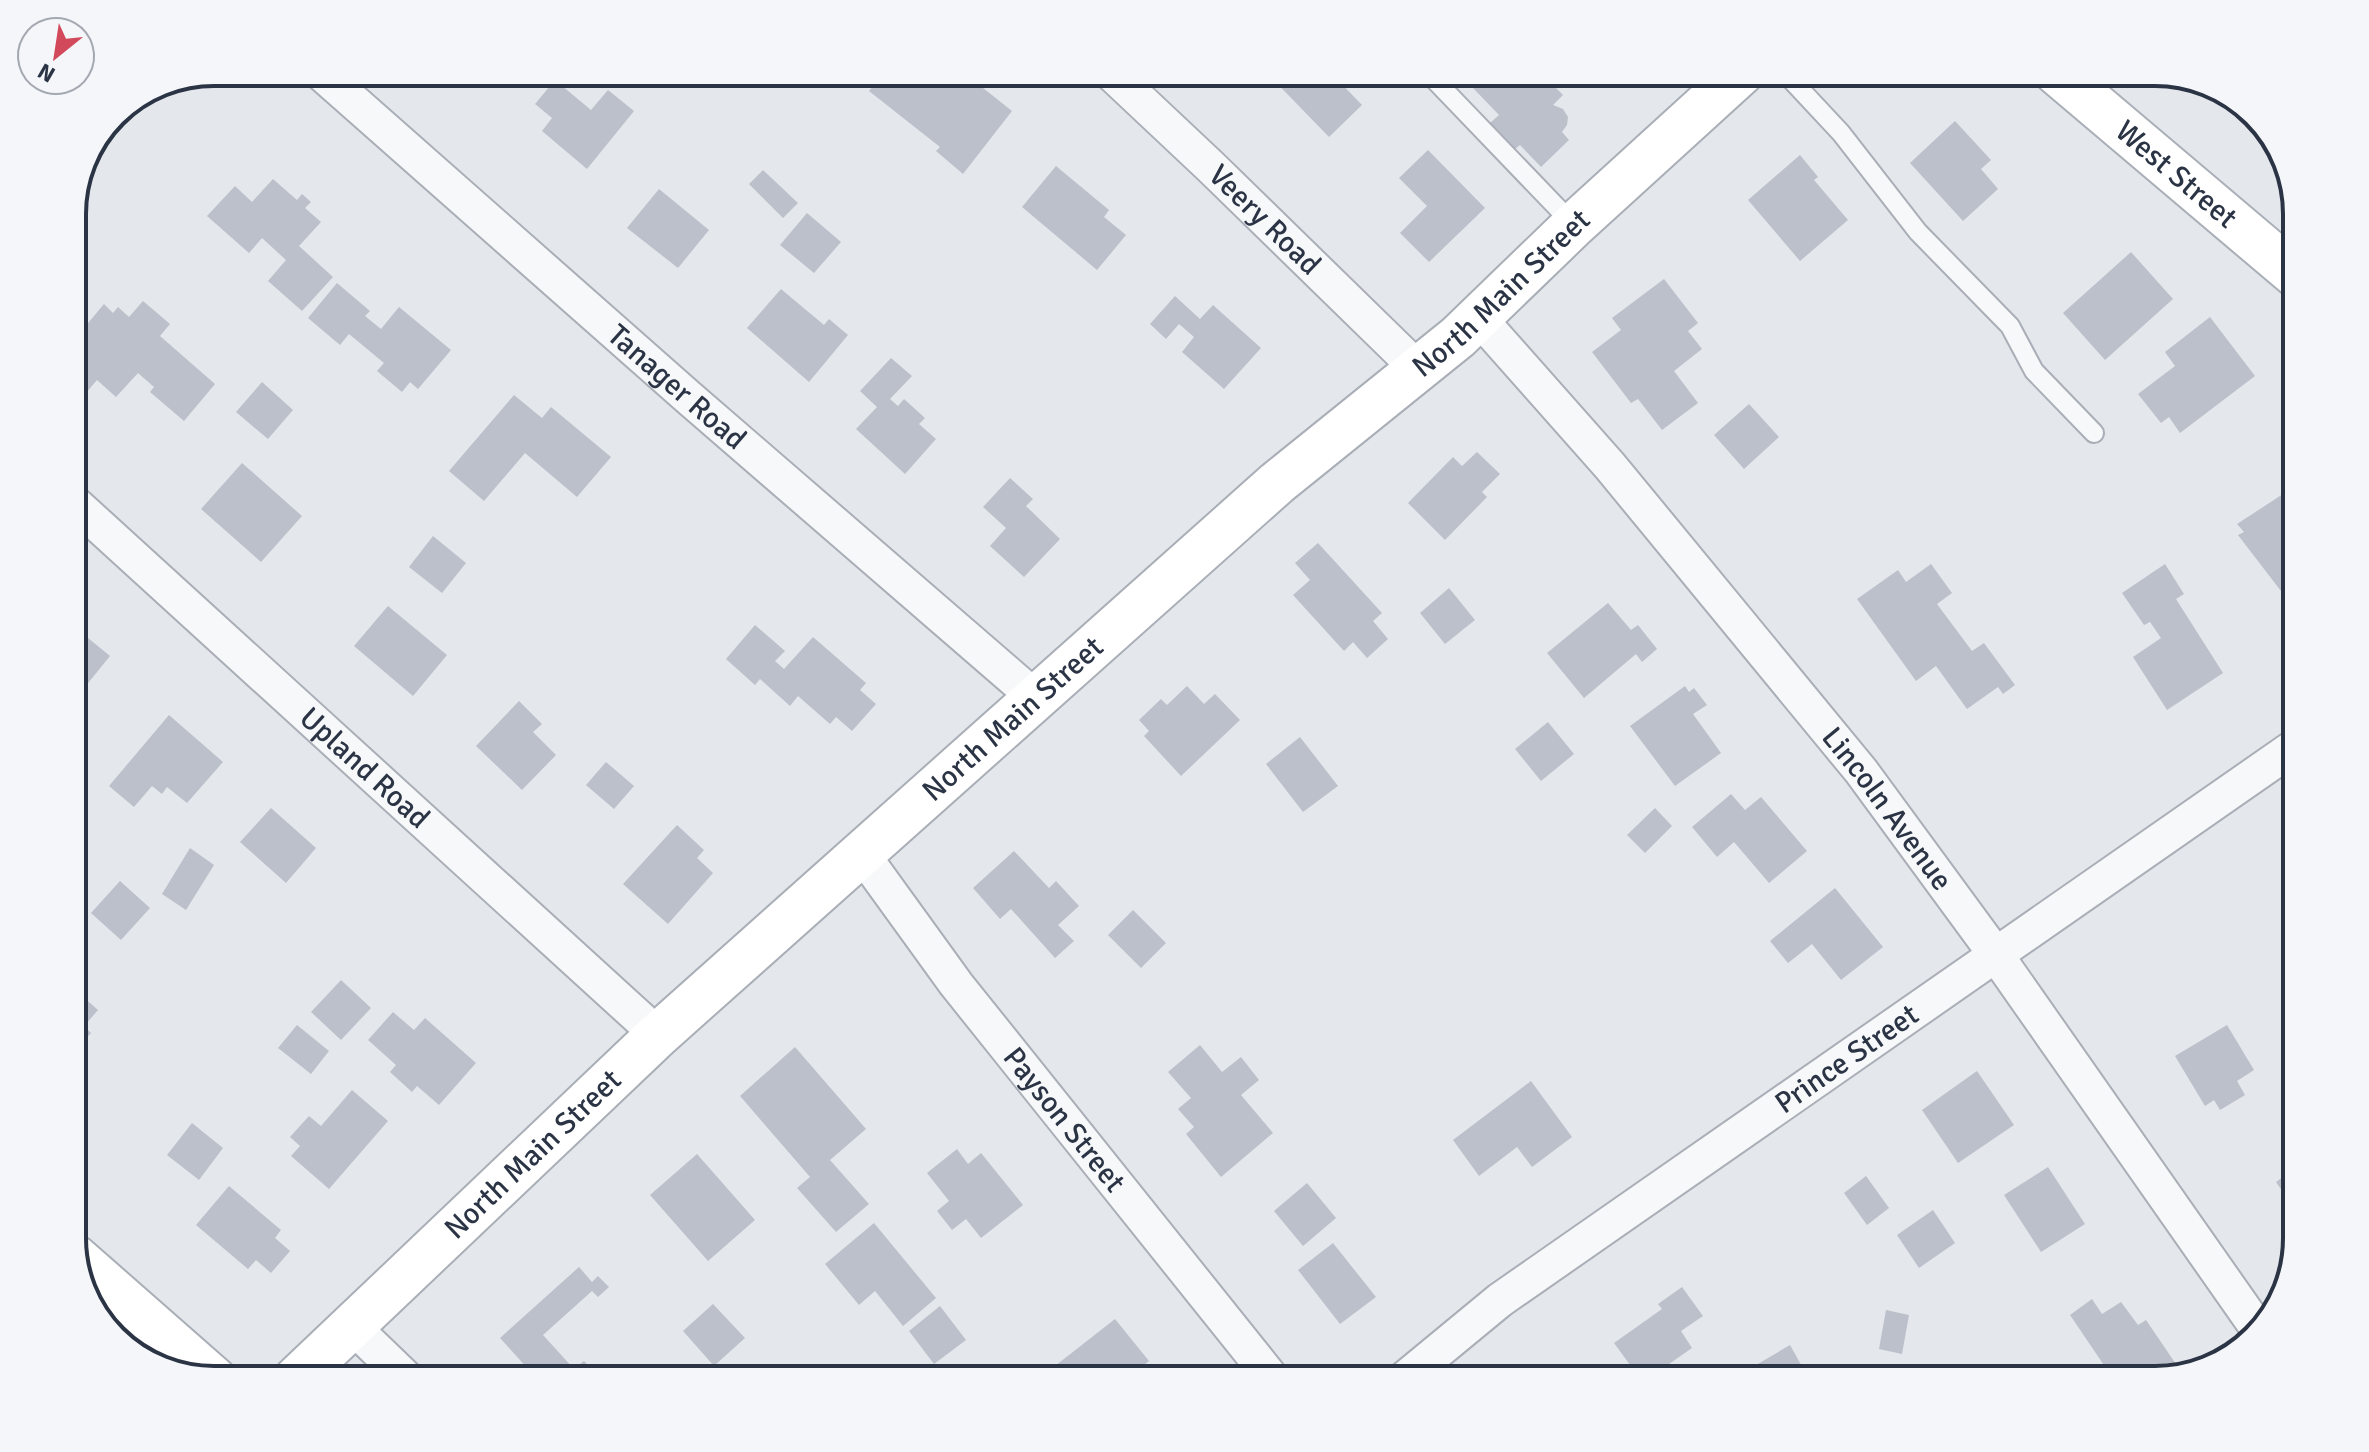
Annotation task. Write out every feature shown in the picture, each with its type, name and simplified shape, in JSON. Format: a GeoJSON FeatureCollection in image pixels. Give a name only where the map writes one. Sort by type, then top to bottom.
{"type":"FeatureCollection","features":[{"type":"Feature","properties":{"kind":"main road","name":"North Main Street"},"geometry":{"type":"LineString","coordinates":[[310,1366],[658,1035],[1277,483],[1478,317],[1727,86]]}},
{"type":"Feature","properties":{"kind":"main road","name":"West Street"},"geometry":{"type":"LineString","coordinates":[[2073,86],[2283,264]]}},
{"type":"Feature","properties":{"kind":"main road"},"geometry":{"type":"LineString","coordinates":[[90,1270],[198,1365]]}},
{"type":"Feature","properties":{"kind":"street","name":"Tanager Road"},"geometry":{"type":"LineString","coordinates":[[336,86],[1037,699]]}},
{"type":"Feature","properties":{"kind":"street","name":"Veery Road"},"geometry":{"type":"LineString","coordinates":[[1125,86],[1418,369]]}},
{"type":"Feature","properties":{"kind":"street","name":"Lincoln Avenue"},"geometry":{"type":"LineString","coordinates":[[1478,317],[1610,466],[1861,771],[1996,955],[2253,1321]]}},
{"type":"Feature","properties":{"kind":"street","name":"Upland Road"},"geometry":{"type":"LineString","coordinates":[[86,514],[658,1035]]}},
{"type":"Feature","properties":{"kind":"street","name":"Prince Street"},"geometry":{"type":"LineString","coordinates":[[1420,1366],[1500,1300],[2283,755]]}},
{"type":"Feature","properties":{"kind":"street","name":"Payson Street"},"geometry":{"type":"LineString","coordinates":[[862,854],[956,984],[1262,1366]]}},
{"type":"Feature","properties":{"kind":"street"},"geometry":{"type":"LineString","coordinates":[[352,1326],[393,1366]]}},
{"type":"Feature","properties":{"kind":"lane"},"geometry":{"type":"LineString","coordinates":[[1440,86],[1574,225]]}},
{"type":"Feature","properties":{"kind":"lane"},"geometry":{"type":"LineString","coordinates":[[1797,86],[1841,133],[1918,232],[2010,326],[2034,371],[2094,433]]}},
{"type":"Feature","properties":{"kind":"building"},"geometry":{"type":"Polygon","coordinates":[[[550,86],[562,86],[591,110],[608,90],[634,111],[587,169],[542,131],[552,118],[535,104],[550,86]]]}},
{"type":"Feature","properties":{"kind":"building"},"geometry":{"type":"Polygon","coordinates":[[[873,86],[981,86],[1012,111],[963,174],[936,151],[940,147],[869,91],[873,86]]]}},
{"type":"Feature","properties":{"kind":"building"},"geometry":{"type":"Polygon","coordinates":[[[1280,86],[1344,86],[1362,105],[1329,137],[1280,86]]]}},
{"type":"Feature","properties":{"kind":"building"},"geometry":{"type":"Polygon","coordinates":[[[1554,86],[1563,95],[1553,105],[1563,109],[1568,117],[1562,132],[1569,140],[1541,167],[1520,145],[1515,149],[1490,123],[1499,115],[1473,88],[1554,86]]]}},
{"type":"Feature","properties":{"kind":"building"},"geometry":{"type":"Polygon","coordinates":[[[1955,121],[1991,160],[1981,169],[1998,189],[1963,221],[1910,163],[1955,121]]]}},
{"type":"Feature","properties":{"kind":"building"},"geometry":{"type":"Polygon","coordinates":[[[1428,150],[1485,208],[1429,262],[1400,233],[1427,206],[1399,178],[1428,150]]]}},
{"type":"Feature","properties":{"kind":"building"},"geometry":{"type":"Polygon","coordinates":[[[1800,155],[1818,177],[1814,180],[1848,220],[1800,261],[1748,200],[1800,155]]]}},
{"type":"Feature","properties":{"kind":"building"},"geometry":{"type":"Polygon","coordinates":[[[1056,166],[1109,210],[1104,217],[1126,235],[1097,270],[1022,207],[1056,166]]]}},
{"type":"Feature","properties":{"kind":"building"},"geometry":{"type":"Polygon","coordinates":[[[763,170],[798,203],[783,218],[749,184],[763,170]]]}},
{"type":"Feature","properties":{"kind":"building"},"geometry":{"type":"Polygon","coordinates":[[[273,179],[297,200],[302,194],[311,202],[305,208],[321,222],[299,246],[333,277],[302,311],[268,281],[286,260],[262,238],[249,253],[207,216],[235,186],[252,202],[273,179]]]}},
{"type":"Feature","properties":{"kind":"building"},"geometry":{"type":"Polygon","coordinates":[[[659,189],[709,230],[678,268],[627,228],[659,189]]]}},
{"type":"Feature","properties":{"kind":"building"},"geometry":{"type":"Polygon","coordinates":[[[807,213],[841,242],[814,273],[780,245],[807,213]]]}},
{"type":"Feature","properties":{"kind":"building"},"geometry":{"type":"Polygon","coordinates":[[[2131,252],[2173,299],[2105,360],[2063,313],[2131,252]]]}},
{"type":"Feature","properties":{"kind":"building"},"geometry":{"type":"Polygon","coordinates":[[[1664,279],[1698,323],[1688,331],[1702,349],[1674,371],[1698,403],[1662,430],[1638,399],[1631,403],[1592,352],[1621,330],[1612,318],[1664,279]]]}},
{"type":"Feature","properties":{"kind":"building"},"geometry":{"type":"Polygon","coordinates":[[[337,283],[370,311],[365,316],[381,329],[399,307],[451,350],[418,389],[410,382],[402,392],[377,371],[384,363],[349,334],[340,345],[308,318],[337,283]]]}},
{"type":"Feature","properties":{"kind":"building"},"geometry":{"type":"Polygon","coordinates":[[[781,289],[824,325],[829,319],[848,335],[809,382],[747,328],[781,289]]]}},
{"type":"Feature","properties":{"kind":"building"},"geometry":{"type":"Polygon","coordinates":[[[1175,296],[1200,319],[1213,305],[1261,348],[1224,389],[1182,352],[1194,337],[1179,324],[1166,339],[1150,324],[1175,296]]]}},
{"type":"Feature","properties":{"kind":"building"},"geometry":{"type":"Polygon","coordinates":[[[143,301],[170,324],[160,336],[215,384],[184,421],[150,392],[154,387],[138,373],[116,397],[97,380],[86,393],[86,325],[104,304],[113,313],[118,307],[129,317],[143,301]]]}},
{"type":"Feature","properties":{"kind":"building"},"geometry":{"type":"Polygon","coordinates":[[[2210,317],[2255,376],[2180,433],[2169,417],[2161,423],[2138,394],[2175,366],[2165,352],[2210,317]]]}},
{"type":"Feature","properties":{"kind":"building"},"geometry":{"type":"Polygon","coordinates":[[[891,358],[912,376],[890,399],[898,406],[904,399],[925,418],[919,424],[936,439],[905,474],[856,429],[877,407],[860,391],[891,358]]]}},
{"type":"Feature","properties":{"kind":"building"},"geometry":{"type":"Polygon","coordinates":[[[262,382],[293,410],[268,439],[236,412],[262,382]]]}},
{"type":"Feature","properties":{"kind":"building"},"geometry":{"type":"Polygon","coordinates":[[[514,395],[542,418],[551,407],[611,457],[577,497],[525,453],[484,501],[449,471],[514,395]]]}},
{"type":"Feature","properties":{"kind":"building"},"geometry":{"type":"Polygon","coordinates":[[[1749,404],[1779,437],[1744,469],[1714,435],[1749,404]]]}},
{"type":"Feature","properties":{"kind":"building"},"geometry":{"type":"Polygon","coordinates":[[[1477,452],[1500,474],[1482,492],[1487,497],[1445,540],[1408,503],[1453,457],[1462,466],[1477,452]]]}},
{"type":"Feature","properties":{"kind":"building"},"geometry":{"type":"Polygon","coordinates":[[[242,463],[302,516],[261,562],[201,509],[242,463]]]}},
{"type":"Feature","properties":{"kind":"building"},"geometry":{"type":"Polygon","coordinates":[[[1010,478],[1033,499],[1026,506],[1060,539],[1024,577],[990,546],[1006,528],[983,507],[1010,478]]]}},
{"type":"Feature","properties":{"kind":"building"},"geometry":{"type":"Polygon","coordinates":[[[2283,494],[2283,594],[2238,535],[2244,532],[2237,524],[2283,494]]]}},
{"type":"Feature","properties":{"kind":"building"},"geometry":{"type":"Polygon","coordinates":[[[433,536],[466,563],[442,593],[409,567],[433,536]]]}},
{"type":"Feature","properties":{"kind":"building"},"geometry":{"type":"Polygon","coordinates":[[[1318,543],[1382,613],[1373,621],[1388,639],[1367,658],[1353,642],[1344,651],[1293,595],[1310,580],[1295,563],[1318,543]]]}},
{"type":"Feature","properties":{"kind":"building"},"geometry":{"type":"Polygon","coordinates":[[[1931,564],[1952,593],[1937,604],[1972,651],[1984,643],[2015,685],[2003,694],[1998,687],[1967,709],[1936,666],[1916,681],[1857,599],[1898,570],[1906,582],[1931,564]]]}},
{"type":"Feature","properties":{"kind":"building"},"geometry":{"type":"Polygon","coordinates":[[[2165,564],[2184,594],[2176,599],[2223,673],[2167,710],[2133,657],[2161,638],[2150,622],[2144,625],[2122,593],[2165,564]]]}},
{"type":"Feature","properties":{"kind":"building"},"geometry":{"type":"Polygon","coordinates":[[[1449,588],[1475,620],[1445,644],[1420,613],[1449,588]]]}},
{"type":"Feature","properties":{"kind":"building"},"geometry":{"type":"Polygon","coordinates":[[[1608,603],[1631,630],[1638,625],[1657,649],[1642,662],[1636,654],[1584,698],[1547,653],[1608,603]]]}},
{"type":"Feature","properties":{"kind":"building"},"geometry":{"type":"Polygon","coordinates":[[[388,606],[447,655],[413,696],[354,646],[388,606]]]}},
{"type":"Feature","properties":{"kind":"building"},"geometry":{"type":"Polygon","coordinates":[[[755,625],[785,651],[775,661],[784,669],[813,637],[866,683],[860,690],[876,704],[852,731],[836,717],[830,724],[798,696],[790,706],[760,679],[755,685],[726,659],[755,625]]]}},
{"type":"Feature","properties":{"kind":"building"},"geometry":{"type":"Polygon","coordinates":[[[86,636],[110,656],[86,686],[86,636]]]}},
{"type":"Feature","properties":{"kind":"building"},"geometry":{"type":"Polygon","coordinates":[[[1187,686],[1204,704],[1215,694],[1240,720],[1181,776],[1144,736],[1149,731],[1139,720],[1161,699],[1167,705],[1187,686]]]}},
{"type":"Feature","properties":{"kind":"building"},"geometry":{"type":"Polygon","coordinates":[[[1685,686],[1689,692],[1694,688],[1707,705],[1693,714],[1721,753],[1675,786],[1630,726],[1685,686]]]}},
{"type":"Feature","properties":{"kind":"building"},"geometry":{"type":"Polygon","coordinates":[[[519,701],[542,724],[533,732],[556,755],[522,790],[476,746],[519,701]]]}},
{"type":"Feature","properties":{"kind":"building"},"geometry":{"type":"Polygon","coordinates":[[[169,715],[223,762],[187,803],[167,787],[162,794],[152,786],[134,807],[109,786],[169,715]]]}},
{"type":"Feature","properties":{"kind":"building"},"geometry":{"type":"Polygon","coordinates":[[[1548,722],[1574,754],[1541,781],[1515,749],[1548,722]]]}},
{"type":"Feature","properties":{"kind":"building"},"geometry":{"type":"Polygon","coordinates":[[[1300,737],[1338,786],[1303,812],[1266,764],[1300,737]]]}},
{"type":"Feature","properties":{"kind":"building"},"geometry":{"type":"Polygon","coordinates":[[[606,762],[634,786],[614,809],[586,785],[606,762]]]}},
{"type":"Feature","properties":{"kind":"building"},"geometry":{"type":"Polygon","coordinates":[[[1731,794],[1745,810],[1761,797],[1807,851],[1769,883],[1734,842],[1717,857],[1692,827],[1731,794]]]}},
{"type":"Feature","properties":{"kind":"building"},"geometry":{"type":"Polygon","coordinates":[[[271,808],[316,848],[286,883],[240,842],[271,808]]]}},
{"type":"Feature","properties":{"kind":"building"},"geometry":{"type":"Polygon","coordinates":[[[1655,808],[1672,826],[1645,853],[1627,835],[1655,808]]]}},
{"type":"Feature","properties":{"kind":"building"},"geometry":{"type":"Polygon","coordinates":[[[677,825],[704,850],[697,858],[713,873],[668,924],[623,884],[677,825]]]}},
{"type":"Feature","properties":{"kind":"building"},"geometry":{"type":"Polygon","coordinates":[[[190,848],[214,865],[186,910],[162,894],[190,848]]]}},
{"type":"Feature","properties":{"kind":"building"},"geometry":{"type":"Polygon","coordinates":[[[1014,851],[1049,888],[1056,881],[1079,906],[1058,925],[1074,941],[1055,958],[1011,909],[1000,919],[973,888],[1014,851]]]}},
{"type":"Feature","properties":{"kind":"building"},"geometry":{"type":"Polygon","coordinates":[[[120,881],[150,908],[121,940],[91,913],[120,881]]]}},
{"type":"Feature","properties":{"kind":"building"},"geometry":{"type":"Polygon","coordinates":[[[1835,888],[1883,947],[1841,980],[1812,944],[1788,963],[1770,941],[1835,888]]]}},
{"type":"Feature","properties":{"kind":"building"},"geometry":{"type":"Polygon","coordinates":[[[1133,910],[1166,943],[1141,968],[1108,935],[1133,910]]]}},
{"type":"Feature","properties":{"kind":"building"},"geometry":{"type":"Polygon","coordinates":[[[341,980],[371,1008],[341,1040],[311,1012],[341,980]]]}},
{"type":"Feature","properties":{"kind":"building"},"geometry":{"type":"Polygon","coordinates":[[[86,999],[98,1010],[86,1024],[86,999]]]}},
{"type":"Feature","properties":{"kind":"building"},"geometry":{"type":"Polygon","coordinates":[[[393,1012],[414,1030],[425,1018],[476,1063],[439,1105],[417,1086],[412,1092],[390,1072],[396,1065],[368,1040],[393,1012]]]}},
{"type":"Feature","properties":{"kind":"building"},"geometry":{"type":"Polygon","coordinates":[[[297,1025],[329,1051],[311,1074],[278,1048],[297,1025]]]}},
{"type":"Feature","properties":{"kind":"building"},"geometry":{"type":"Polygon","coordinates":[[[2227,1025],[2254,1070],[2237,1081],[2245,1095],[2220,1110],[2214,1100],[2205,1106],[2175,1056],[2227,1025]]]}},
{"type":"Feature","properties":{"kind":"building"},"geometry":{"type":"Polygon","coordinates":[[[1200,1045],[1222,1072],[1241,1057],[1259,1080],[1241,1095],[1273,1133],[1221,1177],[1186,1134],[1194,1127],[1178,1109],[1191,1098],[1168,1072],[1200,1045]]]}},
{"type":"Feature","properties":{"kind":"building"},"geometry":{"type":"Polygon","coordinates":[[[795,1047],[866,1129],[830,1160],[869,1204],[836,1232],[797,1188],[810,1177],[740,1096],[795,1047]]]}},
{"type":"Feature","properties":{"kind":"building"},"geometry":{"type":"Polygon","coordinates":[[[1977,1071],[2014,1125],[1958,1163],[1922,1110],[1977,1071]]]}},
{"type":"Feature","properties":{"kind":"building"},"geometry":{"type":"Polygon","coordinates":[[[1531,1081],[1572,1137],[1532,1167],[1517,1147],[1479,1176],[1453,1140],[1531,1081]]]}},
{"type":"Feature","properties":{"kind":"building"},"geometry":{"type":"Polygon","coordinates":[[[352,1090],[388,1121],[329,1189],[291,1156],[300,1146],[290,1137],[309,1116],[321,1126],[352,1090]]]}},
{"type":"Feature","properties":{"kind":"building"},"geometry":{"type":"Polygon","coordinates":[[[192,1123],[223,1148],[199,1180],[167,1155],[192,1123]]]}},
{"type":"Feature","properties":{"kind":"building"},"geometry":{"type":"Polygon","coordinates":[[[957,1149],[968,1164],[981,1153],[1023,1205],[981,1238],[966,1219],[952,1230],[937,1211],[949,1201],[927,1173],[957,1149]]]}},
{"type":"Feature","properties":{"kind":"building"},"geometry":{"type":"Polygon","coordinates":[[[697,1154],[755,1220],[708,1261],[650,1195],[697,1154]]]}},
{"type":"Feature","properties":{"kind":"building"},"geometry":{"type":"Polygon","coordinates":[[[2048,1167],[2085,1224],[2041,1252],[2004,1195],[2048,1167]]]}},
{"type":"Feature","properties":{"kind":"building"},"geometry":{"type":"Polygon","coordinates":[[[1866,1176],[1889,1208],[1867,1225],[1844,1193],[1866,1176]]]}},
{"type":"Feature","properties":{"kind":"building"},"geometry":{"type":"Polygon","coordinates":[[[2283,1177],[2283,1192],[2276,1182],[2283,1177]]]}},
{"type":"Feature","properties":{"kind":"building"},"geometry":{"type":"Polygon","coordinates":[[[1307,1183],[1336,1218],[1303,1246],[1274,1211],[1307,1183]]]}},
{"type":"Feature","properties":{"kind":"building"},"geometry":{"type":"Polygon","coordinates":[[[229,1186],[281,1230],[275,1238],[290,1251],[271,1273],[256,1260],[248,1269],[196,1225],[229,1186]]]}},
{"type":"Feature","properties":{"kind":"building"},"geometry":{"type":"Polygon","coordinates":[[[1933,1210],[1955,1243],[1919,1268],[1897,1235],[1933,1210]]]}},
{"type":"Feature","properties":{"kind":"building"},"geometry":{"type":"Polygon","coordinates":[[[874,1223],[936,1298],[903,1326],[875,1291],[859,1305],[825,1264],[874,1223]]]}},
{"type":"Feature","properties":{"kind":"building"},"geometry":{"type":"Polygon","coordinates":[[[1333,1243],[1376,1297],[1340,1324],[1298,1270],[1333,1243]]]}},
{"type":"Feature","properties":{"kind":"building"},"geometry":{"type":"Polygon","coordinates":[[[579,1267],[592,1282],[598,1276],[609,1287],[598,1297],[592,1291],[543,1335],[571,1366],[525,1366],[500,1338],[579,1267]]]}},
{"type":"Feature","properties":{"kind":"building"},"geometry":{"type":"Polygon","coordinates":[[[1682,1287],[1703,1316],[1681,1331],[1692,1348],[1666,1366],[1631,1366],[1614,1343],[1662,1309],[1658,1304],[1682,1287]]]}},
{"type":"Feature","properties":{"kind":"building"},"geometry":{"type":"Polygon","coordinates":[[[2092,1299],[2102,1314],[2121,1302],[2138,1325],[2146,1320],[2176,1364],[2105,1366],[2070,1315],[2092,1299]]]}},
{"type":"Feature","properties":{"kind":"building"},"geometry":{"type":"Polygon","coordinates":[[[713,1304],[745,1338],[714,1366],[683,1331],[713,1304]]]}},
{"type":"Feature","properties":{"kind":"building"},"geometry":{"type":"Polygon","coordinates":[[[940,1306],[966,1340],[934,1364],[909,1331],[940,1306]]]}},
{"type":"Feature","properties":{"kind":"building"},"geometry":{"type":"Polygon","coordinates":[[[1886,1310],[1909,1315],[1902,1354],[1879,1349],[1886,1310]]]}},
{"type":"Feature","properties":{"kind":"building"},"geometry":{"type":"Polygon","coordinates":[[[1115,1319],[1149,1361],[1143,1366],[1055,1366],[1115,1319]]]}},
{"type":"Feature","properties":{"kind":"building"},"geometry":{"type":"Polygon","coordinates":[[[1790,1345],[1802,1366],[1754,1366],[1790,1345]]]}}]}
